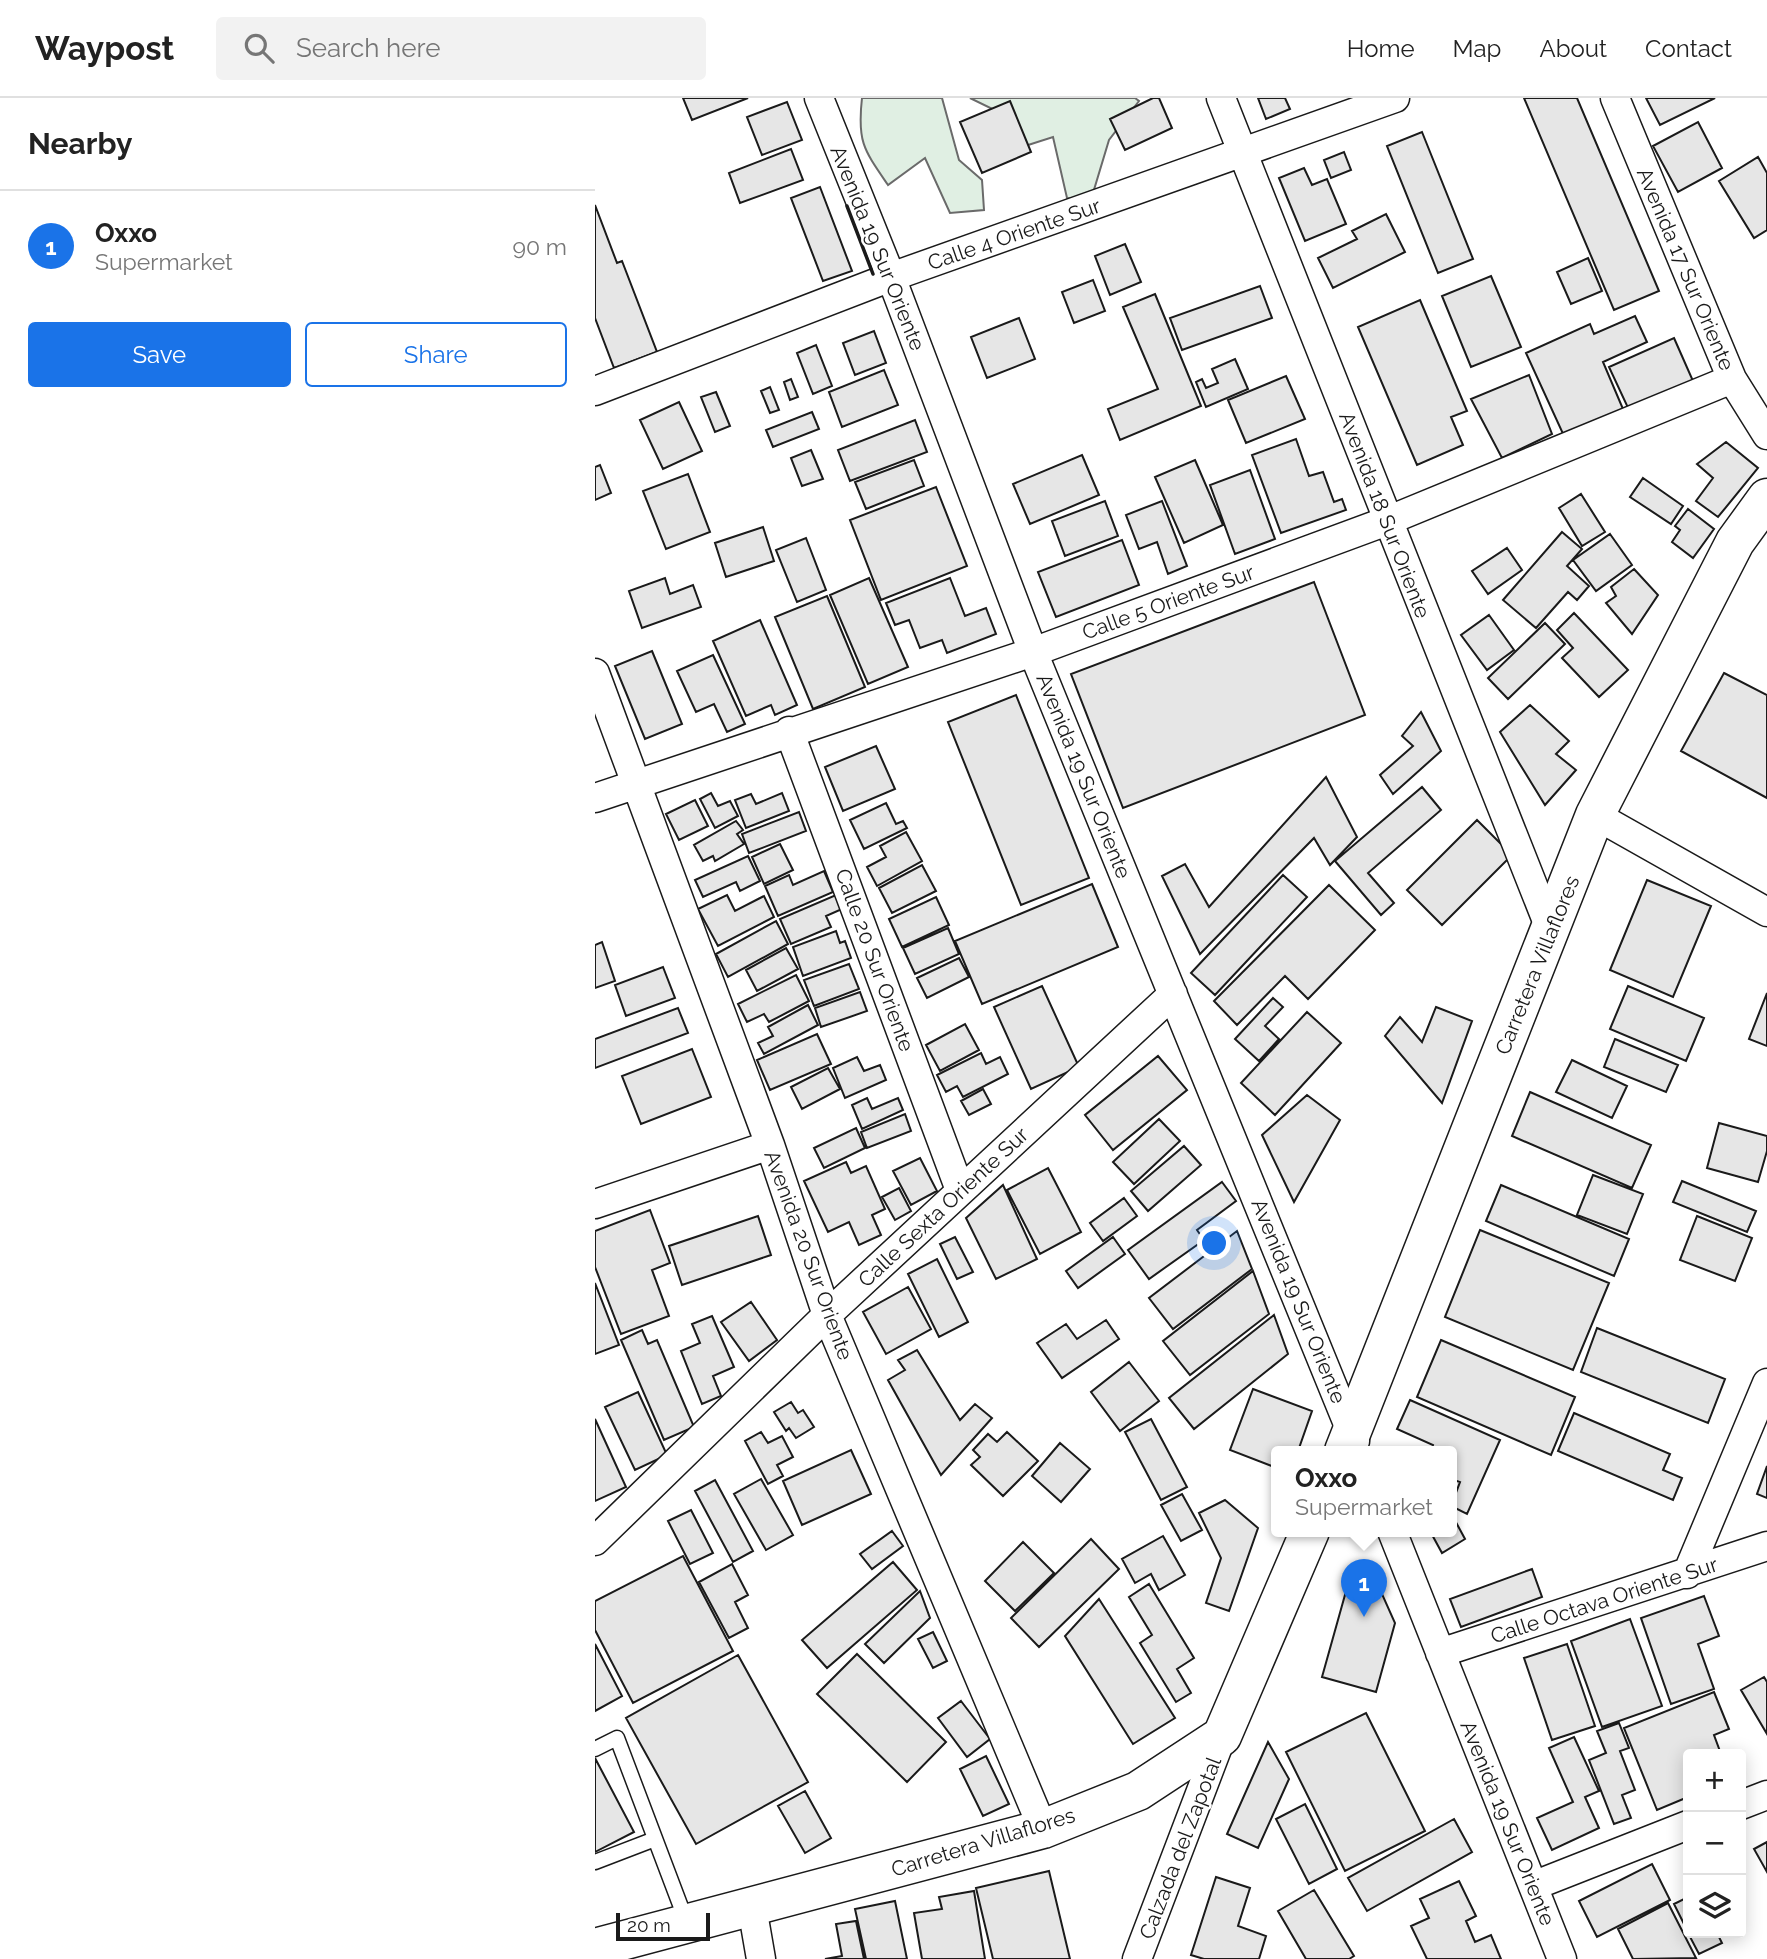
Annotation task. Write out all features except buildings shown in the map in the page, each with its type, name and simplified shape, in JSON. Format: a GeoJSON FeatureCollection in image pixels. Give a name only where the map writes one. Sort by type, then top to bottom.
{"type":"FeatureCollection","features":[{"type":"Feature","properties":{"kind":"main road","name":"Carretera Villaflores"},"geometry":{"type":"LineString","coordinates":[[1352,1444],[1595,815],[1735,542],[1767,498]]}},
{"type":"Feature","properties":{"kind":"main road"},"geometry":{"type":"LineString","coordinates":[[1222,1736],[1307,1537]]}},
{"type":"Feature","properties":{"kind":"main road","name":"Carretera Villaflores"},"geometry":{"type":"LineString","coordinates":[[595,1948],[1043,1829],[1137,1791],[1222,1736]]}},
{"type":"Feature","properties":{"kind":"street","name":"Avenida 19 Sur Oriente"},"geometry":{"type":"LineString","coordinates":[[819,98],[891,277],[1033,652],[1352,1444]]}},
{"type":"Feature","properties":{"kind":"street","name":"Avenida 18 Sur Oriente"},"geometry":{"type":"LineString","coordinates":[[1221,98],[1551,931]]}},
{"type":"Feature","properties":{"kind":"street","name":"Calle 4 Oriente Sur"},"geometry":{"type":"LineString","coordinates":[[595,391],[891,277],[1244,154],[1395,98]]}},
{"type":"Feature","properties":{"kind":"street","name":"Avenida 17 Sur Oriente"},"geometry":{"type":"LineString","coordinates":[[1615,98],[1732,379],[1767,435]]}},
{"type":"Feature","properties":{"kind":"street","name":"Calle 5 Oriente Sur"},"geometry":{"type":"LineString","coordinates":[[595,798],[789,731],[1033,652],[1387,521],[1732,379]]}},
{"type":"Feature","properties":{"kind":"street","name":"Avenida 20 Sur Oriente"},"geometry":{"type":"LineString","coordinates":[[595,673],[770,1145],[828,1315],[1043,1829]]}},
{"type":"Feature","properties":{"kind":"street","name":"Calle 20 Sur Oriente"},"geometry":{"type":"LineString","coordinates":[[789,731],[960,1190]]}},
{"type":"Feature","properties":{"kind":"street"},"geometry":{"type":"LineString","coordinates":[[1595,815],[1767,912]]}},
{"type":"Feature","properties":{"kind":"street","name":"Calle Sexta Oriente Sur"},"geometry":{"type":"LineString","coordinates":[[595,1541],[960,1190],[1173,994]]}},
{"type":"Feature","properties":{"kind":"street"},"geometry":{"type":"LineString","coordinates":[[595,1204],[770,1145]]}},
{"type":"Feature","properties":{"kind":"street"},"geometry":{"type":"LineString","coordinates":[[1687,1574],[1767,1383]]}},
{"type":"Feature","properties":{"kind":"street"},"geometry":{"type":"LineString","coordinates":[[595,1519],[633,1507]]}},
{"type":"Feature","properties":{"kind":"street","name":"Avenida 19 Sur Oriente"},"geometry":{"type":"LineString","coordinates":[[1394,1537],[1562,1959]]}},
{"type":"Feature","properties":{"kind":"street","name":"Calle Octava Oriente Sur"},"geometry":{"type":"LineString","coordinates":[[1440,1653],[1767,1546]]}},
{"type":"Feature","properties":{"kind":"street","name":"Calzada del Zapotal"},"geometry":{"type":"LineString","coordinates":[[1137,1959],[1222,1736]]}},
{"type":"Feature","properties":{"kind":"street"},"geometry":{"type":"LineString","coordinates":[[1746,1803],[1767,1795]]}},
{"type":"Feature","properties":{"kind":"street"},"geometry":{"type":"LineString","coordinates":[[1533,1886],[1683,1827]]}},
{"type":"Feature","properties":{"kind":"street"},"geometry":{"type":"LineString","coordinates":[[752,1908],[761,1959]]}},
{"type":"Feature","properties":{"kind":"lane"},"geometry":{"type":"LineString","coordinates":[[595,1749],[617,1738],[687,1924]]}},
{"type":"Feature","properties":{"kind":"lane"},"geometry":{"type":"LineString","coordinates":[[595,1862],[655,1839]]}},
{"type":"Feature","properties":{"kind":"green space"},"geometry":{"type":"Polygon","coordinates":[[[862,98],[942,98],[959,160],[982,180],[984,210],[950,213],[925,158],[888,185],[864,145],[861,125],[862,98]]]}},
{"type":"Feature","properties":{"kind":"green space"},"geometry":{"type":"Polygon","coordinates":[[[970,98],[1135,98],[1139,101],[1109,140],[1090,203],[1067,198],[1053,137],[1025,146],[1009,117],[970,98]]]}},
{"type":"Feature","properties":{"kind":"wall"},"geometry":{"type":"LineString","coordinates":[[847,206],[873,274]]}},
{"type":"Feature","properties":{"kind":"place","name":"Oxxo"},"geometry":{"type":"Point","coordinates":[1364,1617]}}]}
